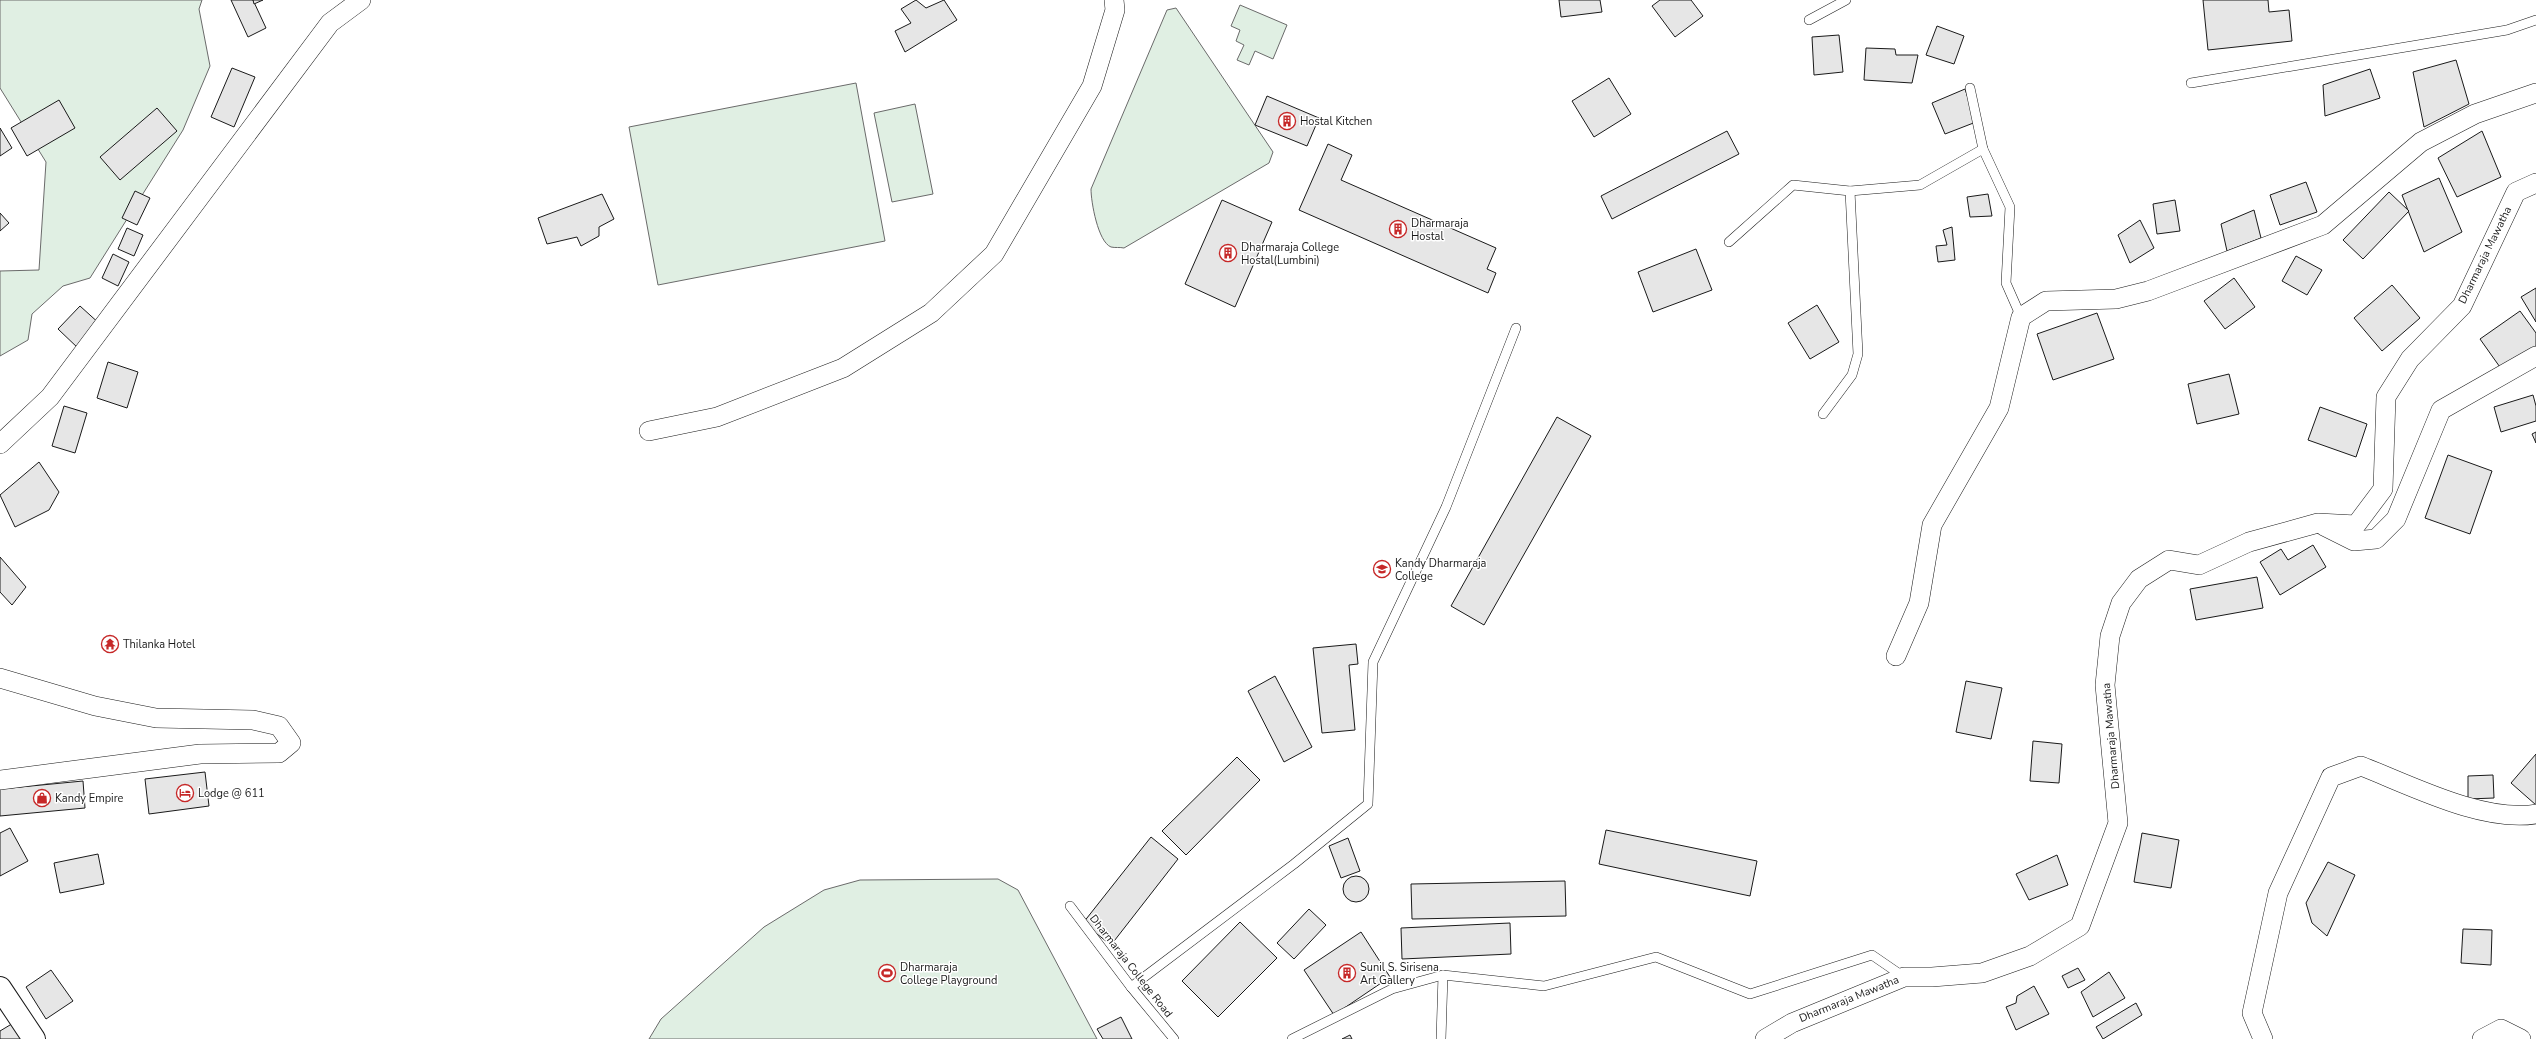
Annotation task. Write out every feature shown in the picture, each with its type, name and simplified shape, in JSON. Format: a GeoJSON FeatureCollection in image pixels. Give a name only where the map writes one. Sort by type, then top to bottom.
{"type":"FeatureCollection","features":[{"type":"Feature","properties":{"kind":"highway"},"geometry":{"type":"LineString","coordinates":[[0,988],[34,1039]]}},
{"type":"Feature","properties":{"kind":"street"},"geometry":{"type":"LineString","coordinates":[[0,444],[50,397],[330,23],[361,0]]}},
{"type":"Feature","properties":{"kind":"street"},"geometry":{"type":"LineString","coordinates":[[649,431],[717,417],[843,368],[931,313],[994,254],[1092,86],[1115,10],[1114,0]]}},
{"type":"Feature","properties":{"kind":"street"},"geometry":{"type":"LineString","coordinates":[[1896,656],[1919,603],[1932,525],[1999,408],[2021,317],[2046,301],[2116,299],[2148,291],[2323,225],[2421,142],[2475,114],[2536,93]]}},
{"type":"Feature","properties":{"kind":"street","name":"Dharmaraja Mawatha"},"geometry":{"type":"LineString","coordinates":[[1765,1039],[1792,1023],[1904,977],[1932,978],[1982,973],[2030,956],[2080,926],[2118,823],[2105,685],[2110,636],[2121,603],[2139,579],[2170,560],[2200,565],[2249,542],[2318,523],[2356,525],[2384,489],[2386,397],[2410,359],[2462,306],[2516,192],[2536,183]]}},
{"type":"Feature","properties":{"kind":"street"},"geometry":{"type":"LineString","coordinates":[[2318,523],[2354,541],[2376,539],[2396,519],[2441,410],[2536,356]]}},
{"type":"Feature","properties":{"kind":"street"},"geometry":{"type":"LineString","coordinates":[[0,678],[95,706],[156,718],[253,720],[279,726],[291,743],[279,754],[200,754],[0,780]]}},
{"type":"Feature","properties":{"kind":"street"},"geometry":{"type":"LineString","coordinates":[[2263,1039],[2252,1014],[2278,893],[2331,777],[2361,766],[2460,805],[2518,817],[2536,814]]}},
{"type":"Feature","properties":{"kind":"street"},"geometry":{"type":"LineString","coordinates":[[2482,1039],[2501,1029],[2521,1039]]}},
{"type":"Feature","properties":{"kind":"lane"},"geometry":{"type":"LineString","coordinates":[[1809,20],[1846,0]]}},
{"type":"Feature","properties":{"kind":"lane"},"geometry":{"type":"LineString","coordinates":[[2191,83],[2507,30],[2536,20]]}},
{"type":"Feature","properties":{"kind":"lane"},"geometry":{"type":"LineString","coordinates":[[1970,88],[1983,149],[2010,207],[2006,282],[2021,317]]}},
{"type":"Feature","properties":{"kind":"lane"},"geometry":{"type":"LineString","coordinates":[[1729,242],[1794,185],[1850,191],[1920,185],[1983,149]]}},
{"type":"Feature","properties":{"kind":"lane"},"geometry":{"type":"LineString","coordinates":[[1823,414],[1852,375],[1858,354],[1850,191]]}},
{"type":"Feature","properties":{"kind":"lane"},"geometry":{"type":"LineString","coordinates":[[1131,987],[1294,864],[1368,804],[1373,662],[1446,507],[1516,328]]}},
{"type":"Feature","properties":{"kind":"lane","name":"Dharmaraja College Road"},"geometry":{"type":"LineString","coordinates":[[1070,906],[1131,987],[1174,1039]]}},
{"type":"Feature","properties":{"kind":"lane"},"geometry":{"type":"LineString","coordinates":[[1292,1039],[1392,989],[1443,975],[1544,986],[1656,957],[1750,994],[1872,955],[1904,977]]}},
{"type":"Feature","properties":{"kind":"lane"},"geometry":{"type":"LineString","coordinates":[[1441,1039],[1443,975]]}},
{"type":"Feature","properties":{"kind":"green space"},"geometry":{"type":"Polygon","coordinates":[[[0,0],[202,0],[199,9],[210,66],[183,130],[90,278],[63,286],[32,314],[28,340],[0,356],[0,271],[39,270],[46,162],[0,88],[0,0]]]}},
{"type":"Feature","properties":{"kind":"green space"},"geometry":{"type":"Polygon","coordinates":[[[1240,5],[1287,25],[1273,59],[1255,51],[1249,65],[1237,60],[1244,45],[1236,41],[1240,30],[1231,26],[1240,5]]]}},
{"type":"Feature","properties":{"kind":"green space"},"geometry":{"type":"Polygon","coordinates":[[[1176,8],[1273,152],[1269,163],[1124,248],[1111,247],[1106,244],[1099,230],[1092,203],[1091,189],[1167,10],[1176,8]]]}},
{"type":"Feature","properties":{"kind":"green space"},"geometry":{"type":"Polygon","coordinates":[[[856,83],[885,241],[658,285],[629,127],[856,83]]]}},
{"type":"Feature","properties":{"kind":"green space"},"geometry":{"type":"Polygon","coordinates":[[[915,104],[933,194],[892,202],[874,113],[915,104]]]}},
{"type":"Feature","properties":{"kind":"green space","name":"Dharmaraja College Playground"},"geometry":{"type":"Polygon","coordinates":[[[998,879],[1018,890],[1097,1039],[649,1039],[661,1019],[764,927],[824,890],[860,880],[998,879]]]}},
{"type":"Feature","properties":{"kind":"building"},"geometry":{"type":"Polygon","coordinates":[[[231,0],[253,0],[266,28],[248,37],[231,0]]]}},
{"type":"Feature","properties":{"kind":"building"},"geometry":{"type":"Polygon","coordinates":[[[253,0],[263,0],[254,4],[253,0]]]}},
{"type":"Feature","properties":{"kind":"building"},"geometry":{"type":"Polygon","coordinates":[[[916,0],[926,8],[944,0],[957,20],[905,52],[895,31],[911,23],[901,9],[916,0]]]}},
{"type":"Feature","properties":{"kind":"building"},"geometry":{"type":"Polygon","coordinates":[[[1559,0],[1600,0],[1602,12],[1561,17],[1559,0]]]}},
{"type":"Feature","properties":{"kind":"building"},"geometry":{"type":"Polygon","coordinates":[[[1660,0],[1691,0],[1703,16],[1675,37],[1652,6],[1660,0]]]}},
{"type":"Feature","properties":{"kind":"building"},"geometry":{"type":"Polygon","coordinates":[[[2203,0],[2268,0],[2269,12],[2289,10],[2292,41],[2208,50],[2203,0]]]}},
{"type":"Feature","properties":{"kind":"building"},"geometry":{"type":"Polygon","coordinates":[[[1937,26],[1964,36],[1954,64],[1926,55],[1937,26]]]}},
{"type":"Feature","properties":{"kind":"building"},"geometry":{"type":"Polygon","coordinates":[[[1839,35],[1843,72],[1814,75],[1812,37],[1839,35]]]}},
{"type":"Feature","properties":{"kind":"building"},"geometry":{"type":"Polygon","coordinates":[[[1866,48],[1895,49],[1896,55],[1918,55],[1912,83],[1864,80],[1866,48]]]}},
{"type":"Feature","properties":{"kind":"building"},"geometry":{"type":"Polygon","coordinates":[[[2456,60],[2469,104],[2424,127],[2413,72],[2456,60]]]}},
{"type":"Feature","properties":{"kind":"building"},"geometry":{"type":"Polygon","coordinates":[[[232,68],[255,77],[234,127],[211,117],[232,68]]]}},
{"type":"Feature","properties":{"kind":"building"},"geometry":{"type":"Polygon","coordinates":[[[2370,69],[2380,98],[2325,116],[2323,85],[2370,69]]]}},
{"type":"Feature","properties":{"kind":"building"},"geometry":{"type":"Polygon","coordinates":[[[1609,78],[1631,114],[1594,137],[1572,101],[1609,78]]]}},
{"type":"Feature","properties":{"kind":"building"},"geometry":{"type":"Polygon","coordinates":[[[1965,89],[1976,122],[1945,134],[1932,103],[1965,89]]]}},
{"type":"Feature","properties":{"kind":"building","name":"Hostal Kitchen"},"geometry":{"type":"Polygon","coordinates":[[[1267,96],[1319,118],[1307,146],[1255,125],[1267,96]]]}},
{"type":"Feature","properties":{"kind":"building"},"geometry":{"type":"Polygon","coordinates":[[[59,100],[75,128],[27,156],[11,128],[59,100]]]}},
{"type":"Feature","properties":{"kind":"building"},"geometry":{"type":"Polygon","coordinates":[[[157,108],[177,131],[120,180],[100,157],[157,108]]]}},
{"type":"Feature","properties":{"kind":"building"},"geometry":{"type":"Polygon","coordinates":[[[0,128],[12,148],[0,156],[0,128]]]}},
{"type":"Feature","properties":{"kind":"building"},"geometry":{"type":"Polygon","coordinates":[[[1727,131],[1739,154],[1612,219],[1601,196],[1727,131]]]}},
{"type":"Feature","properties":{"kind":"building"},"geometry":{"type":"Polygon","coordinates":[[[2482,131],[2501,177],[2457,197],[2438,158],[2482,131]]]}},
{"type":"Feature","properties":{"kind":"building","name":"Dharmaraja Hostal"},"geometry":{"type":"Polygon","coordinates":[[[1328,144],[1352,155],[1341,180],[1496,248],[1487,269],[1496,273],[1488,293],[1299,210],[1328,144]]]}},
{"type":"Feature","properties":{"kind":"building"},"geometry":{"type":"Polygon","coordinates":[[[2439,178],[2462,232],[2424,252],[2402,195],[2439,178]]]}},
{"type":"Feature","properties":{"kind":"building"},"geometry":{"type":"Polygon","coordinates":[[[2306,182],[2317,212],[2280,225],[2270,195],[2306,182]]]}},
{"type":"Feature","properties":{"kind":"building"},"geometry":{"type":"Polygon","coordinates":[[[135,191],[150,198],[137,225],[122,218],[135,191]]]}},
{"type":"Feature","properties":{"kind":"building"},"geometry":{"type":"Polygon","coordinates":[[[2389,192],[2409,211],[2363,259],[2343,240],[2389,192]]]}},
{"type":"Feature","properties":{"kind":"building"},"geometry":{"type":"Polygon","coordinates":[[[602,194],[614,219],[599,227],[599,236],[581,246],[577,237],[547,244],[538,218],[602,194]]]}},
{"type":"Feature","properties":{"kind":"building"},"geometry":{"type":"Polygon","coordinates":[[[1988,194],[1992,216],[1970,217],[1967,197],[1988,194]]]}},
{"type":"Feature","properties":{"kind":"building","name":"Dharmaraja College Hostal(Lumbini)"},"geometry":{"type":"Polygon","coordinates":[[[1222,200],[1272,222],[1235,307],[1185,284],[1222,200]]]}},
{"type":"Feature","properties":{"kind":"building"},"geometry":{"type":"Polygon","coordinates":[[[2175,200],[2180,231],[2157,234],[2153,204],[2175,200]]]}},
{"type":"Feature","properties":{"kind":"building"},"geometry":{"type":"Polygon","coordinates":[[[2254,210],[2261,238],[2227,251],[2221,224],[2254,210]]]}},
{"type":"Feature","properties":{"kind":"building"},"geometry":{"type":"Polygon","coordinates":[[[0,213],[9,223],[0,231],[0,213]]]}},
{"type":"Feature","properties":{"kind":"building"},"geometry":{"type":"Polygon","coordinates":[[[2140,220],[2154,248],[2130,263],[2118,235],[2140,220]]]}},
{"type":"Feature","properties":{"kind":"building"},"geometry":{"type":"Polygon","coordinates":[[[1952,227],[1955,260],[1938,262],[1936,246],[1947,245],[1943,230],[1952,227]]]}},
{"type":"Feature","properties":{"kind":"building"},"geometry":{"type":"Polygon","coordinates":[[[127,228],[143,235],[134,256],[118,249],[127,228]]]}},
{"type":"Feature","properties":{"kind":"building"},"geometry":{"type":"Polygon","coordinates":[[[1696,249],[1712,290],[1653,312],[1638,272],[1696,249]]]}},
{"type":"Feature","properties":{"kind":"building"},"geometry":{"type":"Polygon","coordinates":[[[113,254],[129,262],[118,286],[102,278],[113,254]]]}},
{"type":"Feature","properties":{"kind":"building"},"geometry":{"type":"Polygon","coordinates":[[[2296,256],[2322,270],[2307,295],[2282,281],[2296,256]]]}},
{"type":"Feature","properties":{"kind":"building"},"geometry":{"type":"Polygon","coordinates":[[[2234,278],[2255,307],[2225,329],[2204,301],[2234,278]]]}},
{"type":"Feature","properties":{"kind":"building"},"geometry":{"type":"Polygon","coordinates":[[[2392,285],[2420,318],[2382,351],[2354,318],[2392,285]]]}},
{"type":"Feature","properties":{"kind":"building"},"geometry":{"type":"Polygon","coordinates":[[[2536,288],[2536,322],[2521,297],[2536,288]]]}},
{"type":"Feature","properties":{"kind":"building"},"geometry":{"type":"Polygon","coordinates":[[[1817,305],[1839,342],[1810,359],[1788,323],[1817,305]]]}},
{"type":"Feature","properties":{"kind":"building"},"geometry":{"type":"Polygon","coordinates":[[[80,306],[101,325],[79,349],[58,329],[80,306]]]}},
{"type":"Feature","properties":{"kind":"building"},"geometry":{"type":"Polygon","coordinates":[[[2520,311],[2536,333],[2536,346],[2502,370],[2480,339],[2520,311]]]}},
{"type":"Feature","properties":{"kind":"building"},"geometry":{"type":"Polygon","coordinates":[[[2097,313],[2114,359],[2053,380],[2037,334],[2097,313]]]}},
{"type":"Feature","properties":{"kind":"building"},"geometry":{"type":"Polygon","coordinates":[[[108,362],[138,372],[127,408],[97,398],[108,362]]]}},
{"type":"Feature","properties":{"kind":"building"},"geometry":{"type":"Polygon","coordinates":[[[2229,374],[2239,414],[2197,424],[2188,384],[2229,374]]]}},
{"type":"Feature","properties":{"kind":"building"},"geometry":{"type":"Polygon","coordinates":[[[2533,395],[2536,406],[2536,421],[2501,432],[2494,407],[2533,395]]]}},
{"type":"Feature","properties":{"kind":"building"},"geometry":{"type":"Polygon","coordinates":[[[64,406],[87,413],[75,453],[52,446],[64,406]]]}},
{"type":"Feature","properties":{"kind":"building"},"geometry":{"type":"Polygon","coordinates":[[[2320,407],[2367,424],[2356,457],[2308,440],[2320,407]]]}},
{"type":"Feature","properties":{"kind":"building"},"geometry":{"type":"Polygon","coordinates":[[[1557,417],[1591,436],[1484,625],[1451,606],[1557,417]]]}},
{"type":"Feature","properties":{"kind":"building"},"geometry":{"type":"Polygon","coordinates":[[[2536,432],[2536,443],[2532,434],[2536,432]]]}},
{"type":"Feature","properties":{"kind":"building"},"geometry":{"type":"Polygon","coordinates":[[[2448,455],[2492,471],[2470,534],[2425,518],[2448,455]]]}},
{"type":"Feature","properties":{"kind":"building"},"geometry":{"type":"Polygon","coordinates":[[[39,462],[59,492],[49,510],[15,527],[0,495],[39,462]]]}},
{"type":"Feature","properties":{"kind":"building"},"geometry":{"type":"Polygon","coordinates":[[[2313,545],[2326,567],[2280,595],[2260,562],[2281,549],[2288,560],[2313,545]]]}},
{"type":"Feature","properties":{"kind":"building"},"geometry":{"type":"Polygon","coordinates":[[[0,557],[26,587],[12,605],[0,592],[0,557]]]}},
{"type":"Feature","properties":{"kind":"building"},"geometry":{"type":"Polygon","coordinates":[[[2257,577],[2263,608],[2196,620],[2190,589],[2257,577]]]}},
{"type":"Feature","properties":{"kind":"building"},"geometry":{"type":"Polygon","coordinates":[[[1356,644],[1358,664],[1349,665],[1355,730],[1322,733],[1313,648],[1356,644]]]}},
{"type":"Feature","properties":{"kind":"building"},"geometry":{"type":"Polygon","coordinates":[[[1275,676],[1312,747],[1284,762],[1248,691],[1275,676]]]}},
{"type":"Feature","properties":{"kind":"building"},"geometry":{"type":"Polygon","coordinates":[[[1966,681],[2002,688],[1991,739],[1956,732],[1966,681]]]}},
{"type":"Feature","properties":{"kind":"building"},"geometry":{"type":"Polygon","coordinates":[[[2033,741],[2062,744],[2059,783],[2030,781],[2033,741]]]}},
{"type":"Feature","properties":{"kind":"building"},"geometry":{"type":"Polygon","coordinates":[[[2536,754],[2536,805],[2511,783],[2536,754]]]}},
{"type":"Feature","properties":{"kind":"building"},"geometry":{"type":"Polygon","coordinates":[[[1237,757],[1260,780],[1186,855],[1162,831],[1237,757]]]}},
{"type":"Feature","properties":{"kind":"building"},"geometry":{"type":"Polygon","coordinates":[[[205,772],[209,806],[149,814],[145,779],[205,772]]]}},
{"type":"Feature","properties":{"kind":"building"},"geometry":{"type":"Polygon","coordinates":[[[2493,775],[2494,798],[2468,799],[2468,776],[2493,775]]]}},
{"type":"Feature","properties":{"kind":"building","name":"Kandy Empire"},"geometry":{"type":"Polygon","coordinates":[[[83,781],[85,808],[0,816],[0,789],[83,781]]]}},
{"type":"Feature","properties":{"kind":"building"},"geometry":{"type":"Polygon","coordinates":[[[10,828],[28,861],[0,876],[0,833],[10,828]]]}},
{"type":"Feature","properties":{"kind":"building"},"geometry":{"type":"Polygon","coordinates":[[[1606,830],[1757,861],[1750,896],[1599,864],[1606,830]]]}},
{"type":"Feature","properties":{"kind":"building"},"geometry":{"type":"Polygon","coordinates":[[[2142,833],[2179,840],[2171,888],[2134,882],[2142,833]]]}},
{"type":"Feature","properties":{"kind":"building"},"geometry":{"type":"Polygon","coordinates":[[[1151,837],[1178,859],[1111,945],[1083,923],[1151,837]]]}},
{"type":"Feature","properties":{"kind":"building"},"geometry":{"type":"Polygon","coordinates":[[[1348,838],[1360,871],[1341,878],[1329,846],[1348,838]]]}},
{"type":"Feature","properties":{"kind":"building"},"geometry":{"type":"Polygon","coordinates":[[[98,854],[104,884],[60,893],[54,863],[98,854]]]}},
{"type":"Feature","properties":{"kind":"building"},"geometry":{"type":"Polygon","coordinates":[[[2057,855],[2068,885],[2029,900],[2016,874],[2057,855]]]}},
{"type":"Feature","properties":{"kind":"building"},"geometry":{"type":"Polygon","coordinates":[[[2328,862],[2355,875],[2327,936],[2312,923],[2306,903],[2328,862]]]}},
{"type":"Feature","properties":{"kind":"building"},"geometry":{"type":"Polygon","coordinates":[[[1356,876],[1365,880],[1369,889],[1365,898],[1356,902],[1347,898],[1343,889],[1347,880],[1356,876]]]}},
{"type":"Feature","properties":{"kind":"building"},"geometry":{"type":"Polygon","coordinates":[[[1565,881],[1566,916],[1412,919],[1411,884],[1565,881]]]}},
{"type":"Feature","properties":{"kind":"building"},"geometry":{"type":"Polygon","coordinates":[[[1309,909],[1326,925],[1294,959],[1277,943],[1309,909]]]}},
{"type":"Feature","properties":{"kind":"building"},"geometry":{"type":"Polygon","coordinates":[[[1240,922],[1277,958],[1218,1017],[1182,981],[1240,922]]]}},
{"type":"Feature","properties":{"kind":"building"},"geometry":{"type":"Polygon","coordinates":[[[1510,923],[1511,954],[1402,959],[1401,928],[1510,923]]]}},
{"type":"Feature","properties":{"kind":"building"},"geometry":{"type":"Polygon","coordinates":[[[2463,929],[2492,930],[2491,965],[2461,963],[2463,929]]]}},
{"type":"Feature","properties":{"kind":"building","name":"Sunil S. Sirisena Art Gallery"},"geometry":{"type":"Polygon","coordinates":[[[1361,932],[1390,977],[1334,1015],[1304,970],[1361,932]]]}},
{"type":"Feature","properties":{"kind":"building"},"geometry":{"type":"Polygon","coordinates":[[[2078,968],[2085,980],[2068,988],[2062,976],[2078,968]]]}},
{"type":"Feature","properties":{"kind":"building"},"geometry":{"type":"Polygon","coordinates":[[[51,970],[73,1001],[46,1019],[26,987],[51,970]]]}},
{"type":"Feature","properties":{"kind":"building"},"geometry":{"type":"Polygon","coordinates":[[[2109,972],[2125,998],[2093,1017],[2081,992],[2109,972]]]}},
{"type":"Feature","properties":{"kind":"building"},"geometry":{"type":"Polygon","coordinates":[[[2034,986],[2049,1014],[2016,1030],[2006,1007],[2016,1003],[2017,996],[2034,986]]]}},
{"type":"Feature","properties":{"kind":"building"},"geometry":{"type":"Polygon","coordinates":[[[2136,1003],[2142,1015],[2103,1039],[2096,1027],[2136,1003]]]}},
{"type":"Feature","properties":{"kind":"building"},"geometry":{"type":"Polygon","coordinates":[[[1121,1017],[1132,1039],[1103,1039],[1097,1029],[1121,1017]]]}},
{"type":"Feature","properties":{"kind":"building"},"geometry":{"type":"Polygon","coordinates":[[[15,1022],[24,1039],[0,1039],[0,1031],[15,1022]]]}},
{"type":"Feature","properties":{"kind":"building"},"geometry":{"type":"Polygon","coordinates":[[[1350,1035],[1352,1039],[1342,1039],[1350,1035]]]}},
{"type":"Feature","properties":{"kind":"place","name":"Hostal Kitchen"},"geometry":{"type":"Point","coordinates":[1287,121]}},
{"type":"Feature","properties":{"kind":"place","name":"Dharmaraja Hostal"},"geometry":{"type":"Point","coordinates":[1398,229]}},
{"type":"Feature","properties":{"kind":"place","name":"Dharmaraja College Hostal(Lumbini)"},"geometry":{"type":"Point","coordinates":[1228,253]}},
{"type":"Feature","properties":{"kind":"place","name":"Kandy Dharmaraja College"},"geometry":{"type":"Point","coordinates":[1382,569]}},
{"type":"Feature","properties":{"kind":"place","name":"Thilanka Hotel"},"geometry":{"type":"Point","coordinates":[110,644]}},
{"type":"Feature","properties":{"kind":"place","name":"Lodge @ 611"},"geometry":{"type":"Point","coordinates":[185,793]}},
{"type":"Feature","properties":{"kind":"place","name":"Kandy Empire"},"geometry":{"type":"Point","coordinates":[42,798]}},
{"type":"Feature","properties":{"kind":"place","name":"Dharmaraja College Playground"},"geometry":{"type":"Point","coordinates":[887,973]}},
{"type":"Feature","properties":{"kind":"place","name":"Sunil S. Sirisena Art Gallery"},"geometry":{"type":"Point","coordinates":[1347,973]}}]}
